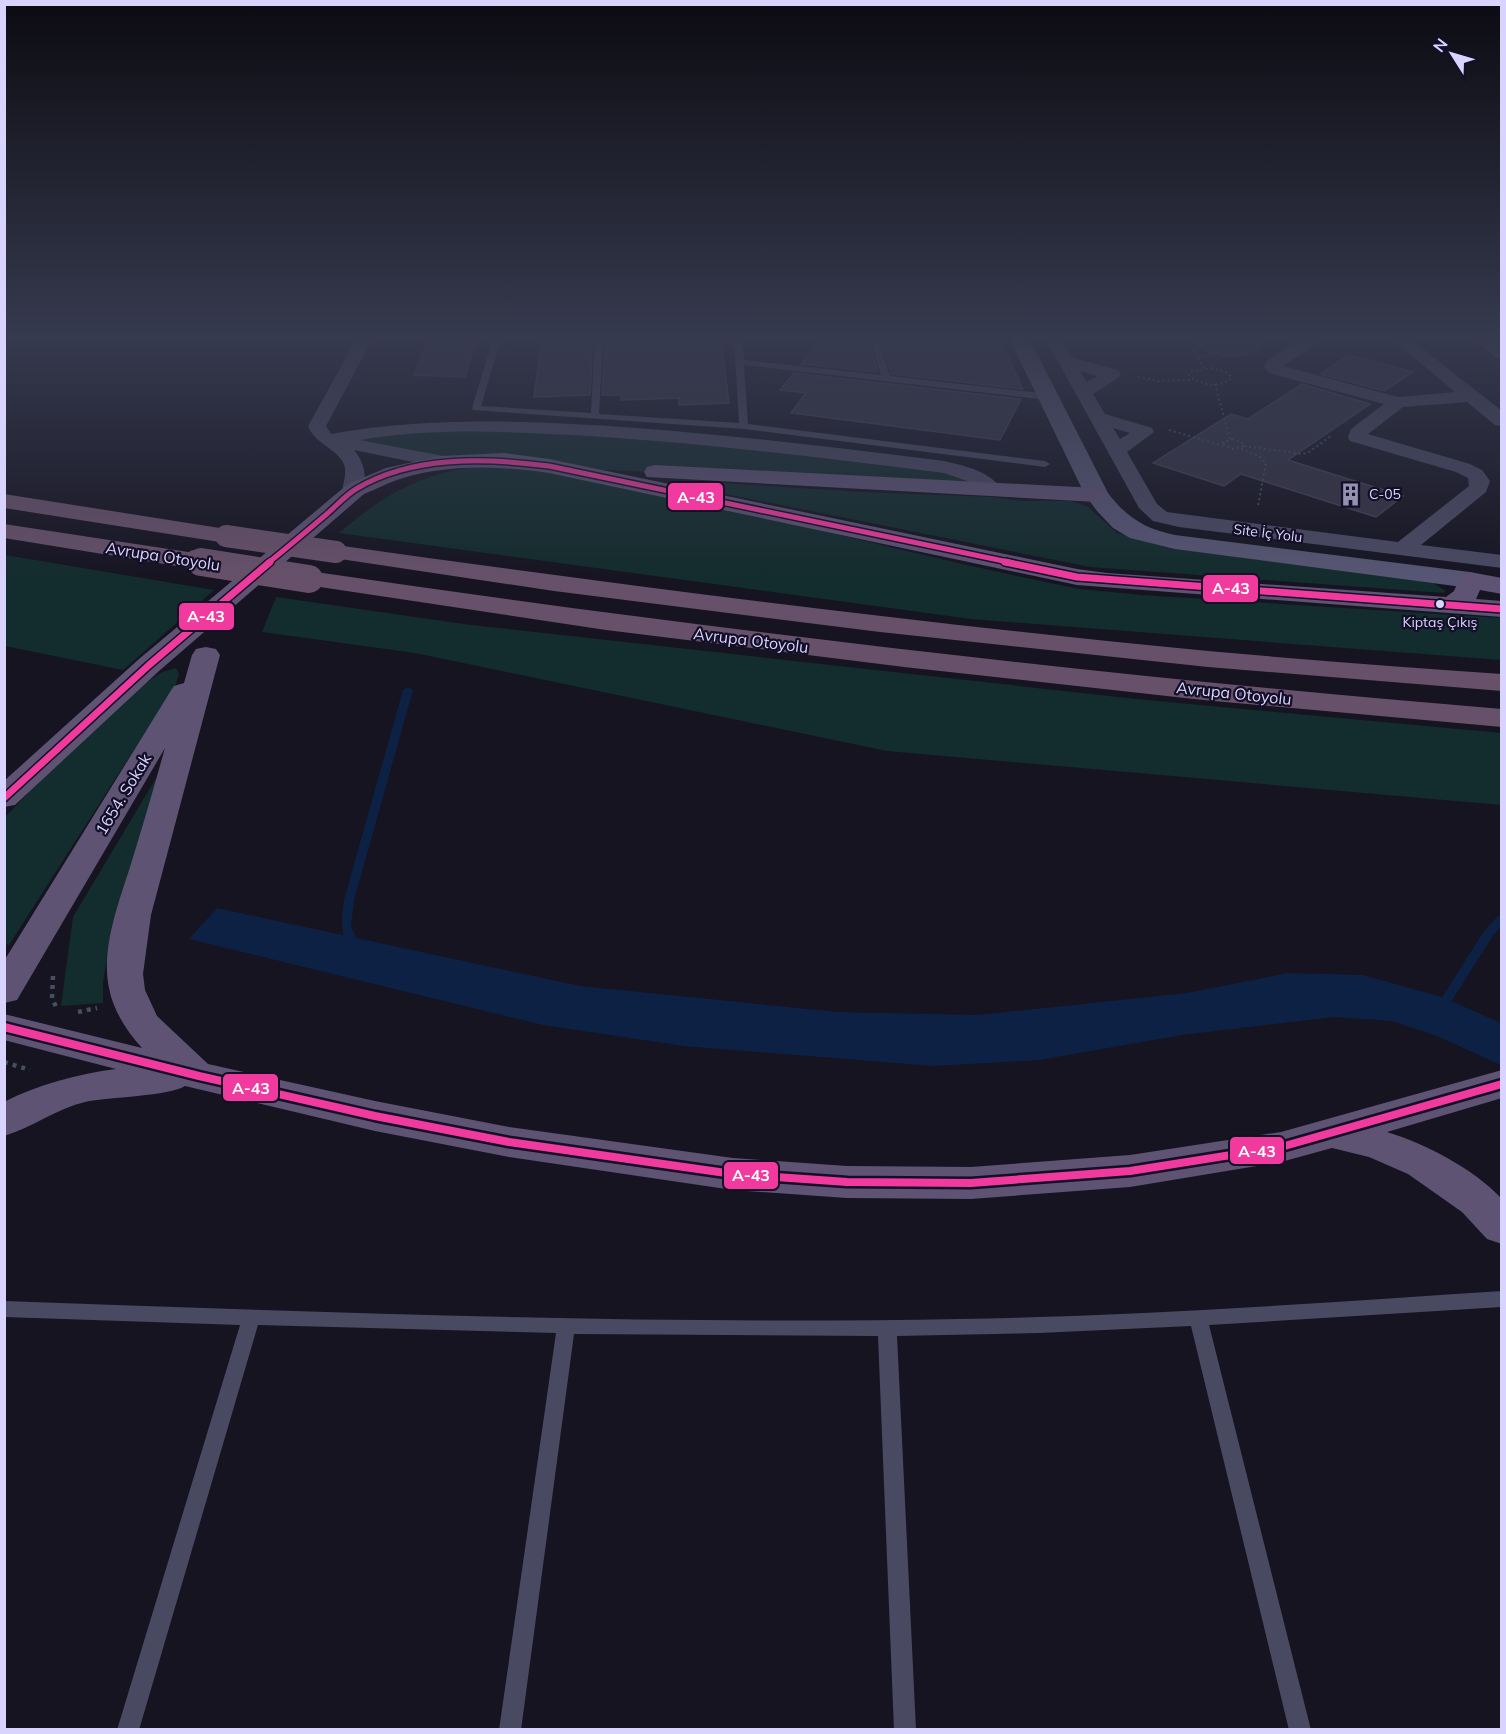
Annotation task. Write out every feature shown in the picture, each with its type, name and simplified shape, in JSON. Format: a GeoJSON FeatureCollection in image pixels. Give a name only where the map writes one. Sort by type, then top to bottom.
{"type":"FeatureCollection","features":[{"type":"Feature","properties":{"kind":"highway","name":"Avrupa Otoyolu"},"geometry":{"type":"LineString","coordinates":[[4,501],[226,536],[605,590],[907,627],[1209,659],[1502,683]]}},
{"type":"Feature","properties":{"kind":"highway","name":"Avrupa Otoyolu"},"geometry":{"type":"LineString","coordinates":[[4,531],[309,579],[818,649],[998,669],[1502,718]]}},
{"type":"Feature","properties":{"kind":"main road","name":"1654. Sokak"},"geometry":{"type":"LineString","coordinates":[[4,798],[134,679],[352,492],[394,473],[448,463],[505,460],[549,466],[1077,577],[1502,609]]}},
{"type":"Feature","properties":{"kind":"main road"},"geometry":{"type":"LineString","coordinates":[[549,466],[1097,495]]}},
{"type":"Feature","properties":{"kind":"main road"},"geometry":{"type":"LineString","coordinates":[[1450,606],[1464,598],[1468,592],[1469,569],[1502,586]]}},
{"type":"Feature","properties":{"kind":"main road","name":"1654. Sokak"},"geometry":{"type":"LineString","coordinates":[[5,990],[206,655],[232,593]]}},
{"type":"Feature","properties":{"kind":"main road"},"geometry":{"type":"LineString","coordinates":[[199,1076],[156,1041],[143,1027],[130,1000],[125,971],[127,949],[206,655]]}},
{"type":"Feature","properties":{"kind":"main road"},"geometry":{"type":"LineString","coordinates":[[5,990],[14,995],[24,1010],[24,1020],[9,1037],[199,1076],[375,1116],[509,1142],[733,1174],[847,1182],[970,1183],[1130,1171],[1281,1147],[1502,1084]]}},
{"type":"Feature","properties":{"kind":"main road"},"geometry":{"type":"LineString","coordinates":[[4,1121],[39,1101],[87,1086],[199,1076]]}},
{"type":"Feature","properties":{"kind":"main road"},"geometry":{"type":"LineString","coordinates":[[1332,1133],[1378,1144],[1422,1163],[1477,1200],[1502,1227]]}},
{"type":"Feature","properties":{"kind":"street"},"geometry":{"type":"LineString","coordinates":[[321,419],[317,426],[321,435],[354,463],[356,470],[352,492]]}},
{"type":"Feature","properties":{"kind":"street"},"geometry":{"type":"LineString","coordinates":[[1059,419],[1097,495],[1118,521],[1130,530],[1149,537],[1469,569]]}},
{"type":"Feature","properties":{"kind":"street","name":"Site İç Yolu"},"geometry":{"type":"LineString","coordinates":[[1099,419],[1153,512],[1169,519],[1402,550],[1469,569],[1502,562]]}},
{"type":"Feature","properties":{"kind":"street"},"geometry":{"type":"LineString","coordinates":[[1101,419],[1145,432],[1116,450]]}},
{"type":"Feature","properties":{"kind":"street"},"geometry":{"type":"LineString","coordinates":[[1376,419],[1358,433],[1358,437],[1365,441],[1463,468],[1475,474],[1480,481],[1479,488],[1402,550]]}},
{"type":"Feature","properties":{"kind":"street"},"geometry":{"type":"LineString","coordinates":[[328,440],[368,431],[456,425],[545,428],[675,437],[944,467],[975,476],[993,491]]}},
{"type":"Feature","properties":{"kind":"street"},"geometry":{"type":"LineString","coordinates":[[328,440],[448,463]]}},
{"type":"Feature","properties":{"kind":"street","name":"Site İç Yolu"},"geometry":{"type":"LineString","coordinates":[[1144,498],[1323,523]]}},
{"type":"Feature","properties":{"kind":"lane"},"geometry":{"type":"LineString","coordinates":[[648,419],[744,426],[1046,464]]}},
{"type":"Feature","properties":{"kind":"lane"},"geometry":{"type":"LineString","coordinates":[[744,419],[744,426]]}},
{"type":"Feature","properties":{"kind":"lane"},"geometry":{"type":"LineString","coordinates":[[4,1309],[566,1326],[887,1328],[1199,1320],[1502,1299]]}},
{"type":"Feature","properties":{"kind":"lane"},"geometry":{"type":"LineString","coordinates":[[128,1730],[252,1317]]}},
{"type":"Feature","properties":{"kind":"lane"},"geometry":{"type":"LineString","coordinates":[[1199,1320],[1300,1730]]}},
{"type":"Feature","properties":{"kind":"lane"},"geometry":{"type":"LineString","coordinates":[[510,1730],[566,1326]]}},
{"type":"Feature","properties":{"kind":"lane"},"geometry":{"type":"LineString","coordinates":[[887,1328],[905,1730]]}},
{"type":"Feature","properties":{"kind":"path"},"geometry":{"type":"LineString","coordinates":[[1225,419],[1230,439]]}},
{"type":"Feature","properties":{"kind":"path","name":"Site İç Yolu"},"geometry":{"type":"LineString","coordinates":[[1166,429],[1223,446],[1240,448],[1260,456],[1266,464],[1257,514]]}},
{"type":"Feature","properties":{"kind":"path"},"geometry":{"type":"LineString","coordinates":[[1240,448],[1244,446],[1304,454],[1342,429],[1358,433]]}},
{"type":"Feature","properties":{"kind":"path"},"geometry":{"type":"LineString","coordinates":[[1223,446],[1222,441],[1230,439],[1240,441],[1244,446]]}},
{"type":"Feature","properties":{"kind":"path"},"geometry":{"type":"LineString","coordinates":[[31,948],[56,948],[52,998],[55,1007],[65,1013]]}},
{"type":"Feature","properties":{"kind":"path"},"geometry":{"type":"LineString","coordinates":[[74,1013],[130,1000]]}},
{"type":"Feature","properties":{"kind":"green space"},"geometry":{"type":"Polygon","coordinates":[[[515,427],[946,468],[993,491],[461,462],[328,440],[368,431],[515,427]]]}},
{"type":"Feature","properties":{"kind":"green space"},"geometry":{"type":"Polygon","coordinates":[[[502,465],[647,491],[1080,589],[1501,618],[1501,660],[971,619],[339,533],[376,504],[414,483],[455,470],[502,465]]]}},
{"type":"Feature","properties":{"kind":"green space"},"geometry":{"type":"Polygon","coordinates":[[[676,482],[991,497],[1021,501],[1071,501],[1088,507],[1117,533],[1179,549],[1433,583],[1446,591],[1443,593],[1090,567],[676,484],[676,482]]]}},
{"type":"Feature","properties":{"kind":"green space"},"geometry":{"type":"Polygon","coordinates":[[[4,555],[214,590],[123,670],[5,646],[4,555]]]}},
{"type":"Feature","properties":{"kind":"green space"},"geometry":{"type":"Polygon","coordinates":[[[276,597],[471,625],[1136,699],[1501,733],[1501,805],[887,751],[415,653],[262,632],[276,597]]]}},
{"type":"Feature","properties":{"kind":"green space"},"geometry":{"type":"Polygon","coordinates":[[[176,668],[179,674],[176,684],[9,945],[4,944],[4,818],[41,780],[144,684],[162,672],[176,668]]]}},
{"type":"Feature","properties":{"kind":"green space"},"geometry":{"type":"Polygon","coordinates":[[[161,770],[109,946],[103,982],[103,1003],[61,1006],[73,917],[161,770]]]}},
{"type":"Feature","properties":{"kind":"water"},"geometry":{"type":"Polygon","coordinates":[[[217,908],[580,986],[837,1012],[977,1015],[1187,993],[1288,973],[1363,975],[1442,997],[1501,1023],[1501,1065],[1437,1036],[1392,1021],[1334,1017],[1182,1035],[1039,1060],[933,1066],[684,1046],[543,1025],[189,939],[217,908]]]}},
{"type":"Feature","properties":{"kind":"building"},"geometry":{"type":"Polygon","coordinates":[[[837,419],[1011,419],[1000,440],[837,419]]]}},
{"type":"Feature","properties":{"kind":"building"},"geometry":{"type":"Polygon","coordinates":[[[1223,419],[1348,419],[1288,460],[1403,496],[1376,517],[1241,474],[1224,486],[1153,463],[1223,419]]]}},
{"type":"Feature","properties":{"kind":"waterway"},"geometry":{"type":"LineString","coordinates":[[355,947],[346,927],[349,900],[408,690]]}},
{"type":"Feature","properties":{"kind":"waterway"},"geometry":{"type":"LineString","coordinates":[[1440,1010],[1488,934],[1502,919]]}},
{"type":"Feature","properties":{"kind":"transit line","name":"A-43"},"geometry":{"type":"LineString","coordinates":[[4,798],[149,665],[356,489],[395,473],[453,462],[491,461],[549,466],[1077,577],[1502,609]]}},
{"type":"Feature","properties":{"kind":"transit line","name":"A-43"},"geometry":{"type":"LineString","coordinates":[[4,1027],[199,1076],[375,1116],[509,1142],[733,1174],[847,1182],[971,1183],[1130,1171],[1281,1147],[1502,1084]]}},
{"type":"Feature","properties":{"kind":"place","name":"C-05"},"geometry":{"type":"Point","coordinates":[1351,494]}},
{"type":"Feature","properties":{"kind":"place","name":"Kiptaş Çıkış"},"geometry":{"type":"Point","coordinates":[1440,604]}}]}
